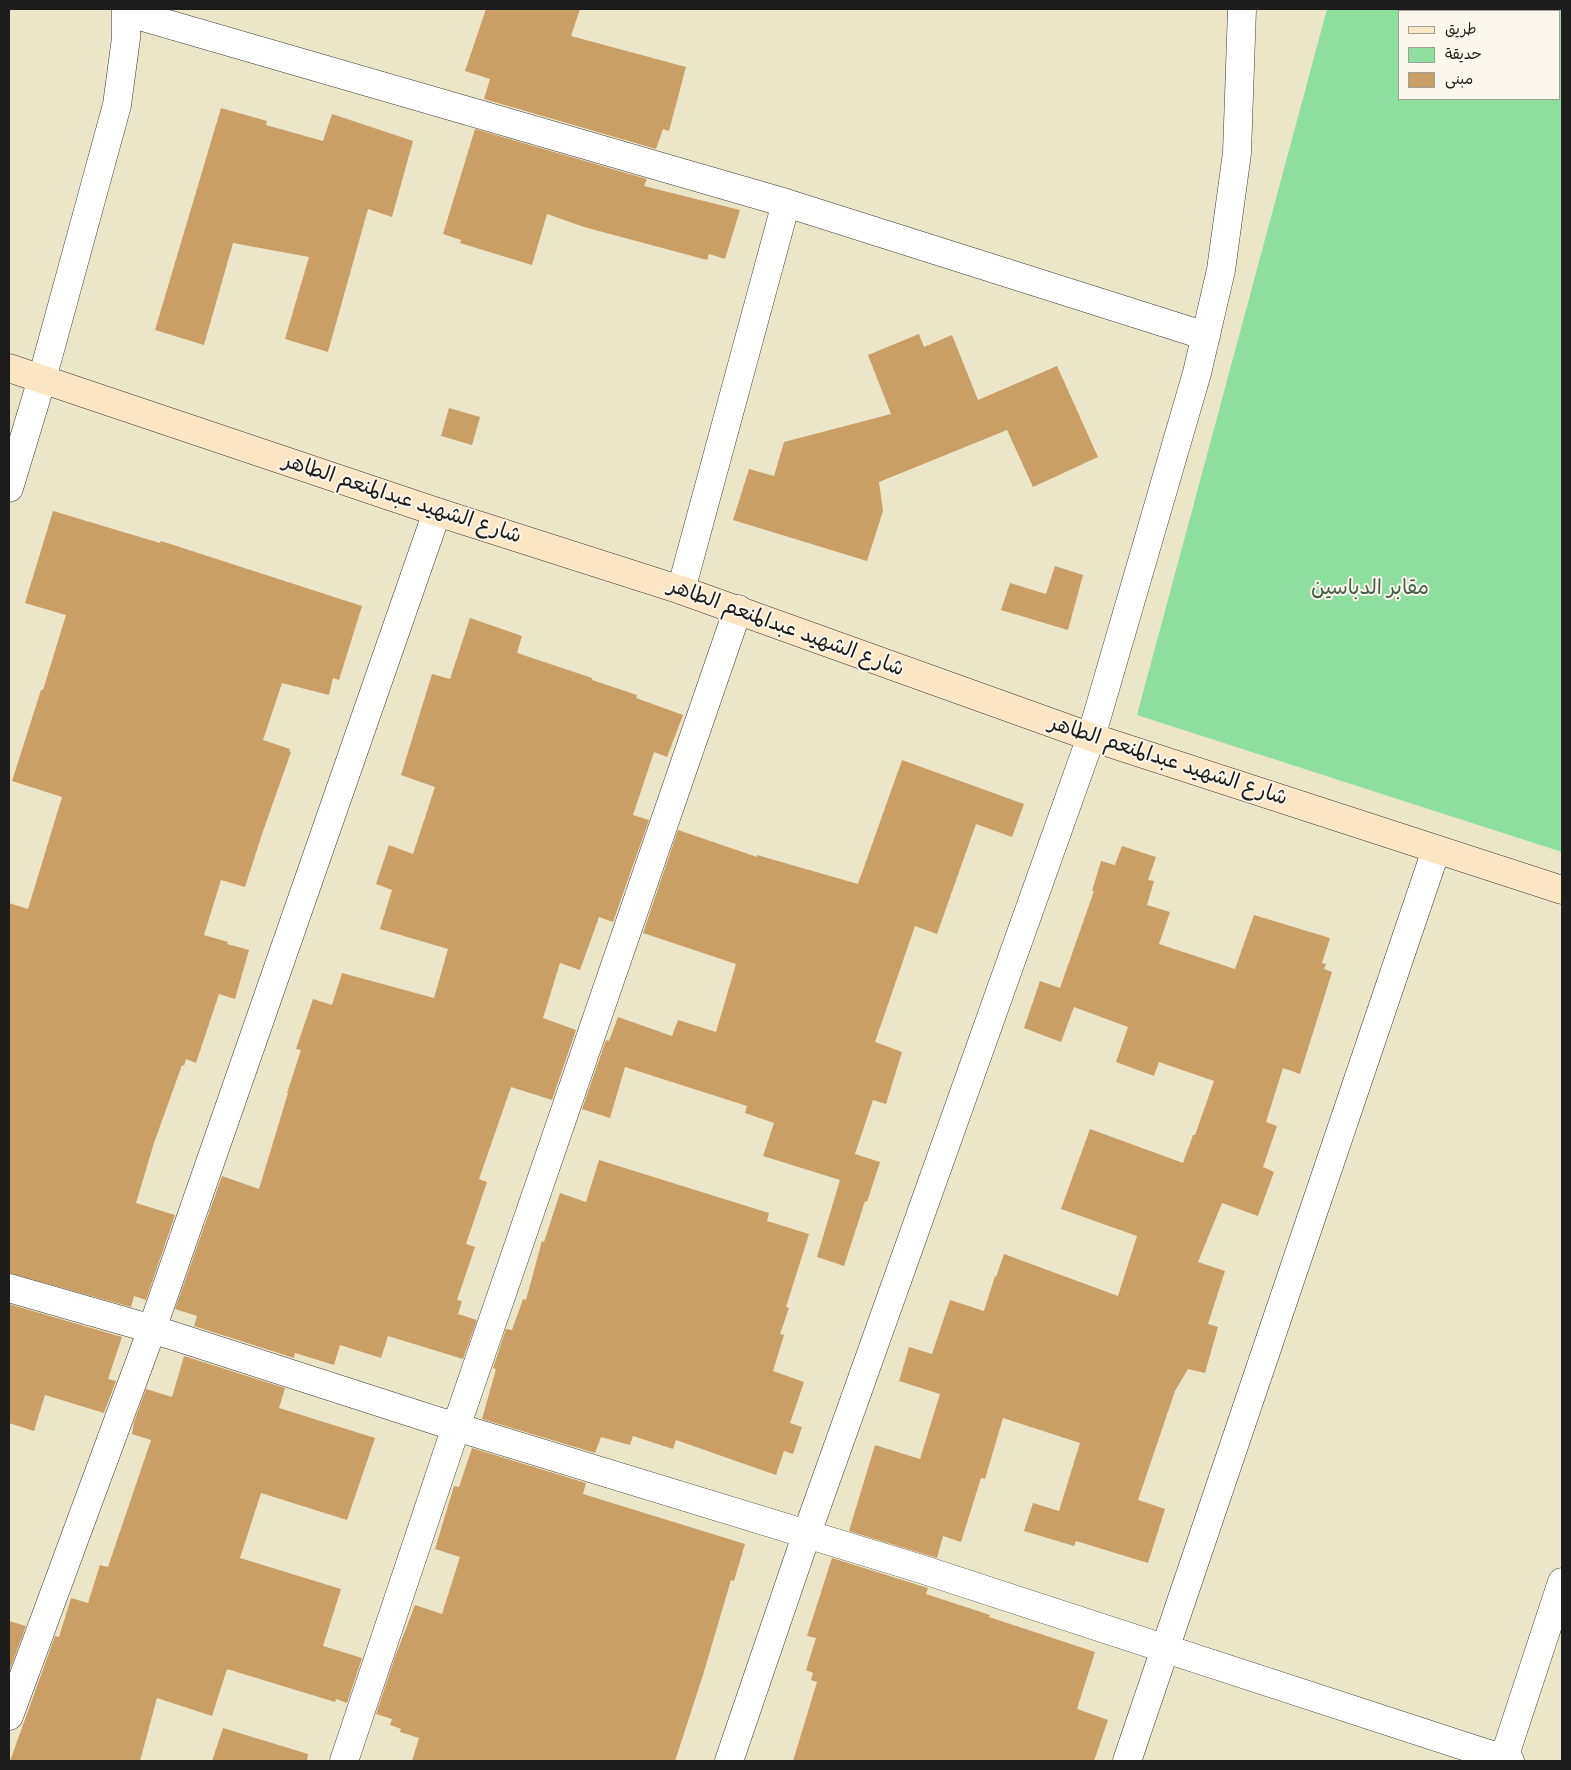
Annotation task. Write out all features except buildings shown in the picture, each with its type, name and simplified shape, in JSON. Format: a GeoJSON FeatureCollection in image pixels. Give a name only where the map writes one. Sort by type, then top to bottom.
{"type":"FeatureCollection","features":[{"type":"Feature","properties":{"kind":"street"},"geometry":{"type":"LineString","coordinates":[[729,1761],[808,1533],[1091,737],[1197,373],[1221,270],[1237,153],[1242,9]]}},
{"type":"Feature","properties":{"kind":"street"},"geometry":{"type":"LineString","coordinates":[[9,488],[42,379],[117,105],[126,38],[126,10],[786,203],[1206,336]]}},
{"type":"Feature","properties":{"kind":"street"},"geometry":{"type":"LineString","coordinates":[[681,590],[786,203]]}},
{"type":"Feature","properties":{"kind":"street","name":"شارع الشهيد عبدالمنعم الطاهر"},"geometry":{"type":"LineString","coordinates":[[9,368],[437,512],[738,609],[1091,737],[1562,890]]}},
{"type":"Feature","properties":{"kind":"street"},"geometry":{"type":"LineString","coordinates":[[9,1716],[152,1330],[437,512]]}},
{"type":"Feature","properties":{"kind":"street"},"geometry":{"type":"LineString","coordinates":[[344,1761],[456,1427],[738,609]]}},
{"type":"Feature","properties":{"kind":"street"},"geometry":{"type":"LineString","coordinates":[[1127,1761],[1436,850]]}},
{"type":"Feature","properties":{"kind":"street"},"geometry":{"type":"LineString","coordinates":[[9,1288],[152,1330],[456,1427],[808,1533],[1166,1648],[1506,1761],[1562,1582]]}},
{"type":"Feature","properties":{"kind":"green space","name":"مقابر الدباسين"},"geometry":{"type":"Polygon","coordinates":[[[1327,9],[1562,9],[1562,852],[1137,715],[1327,9]]]}}]}
